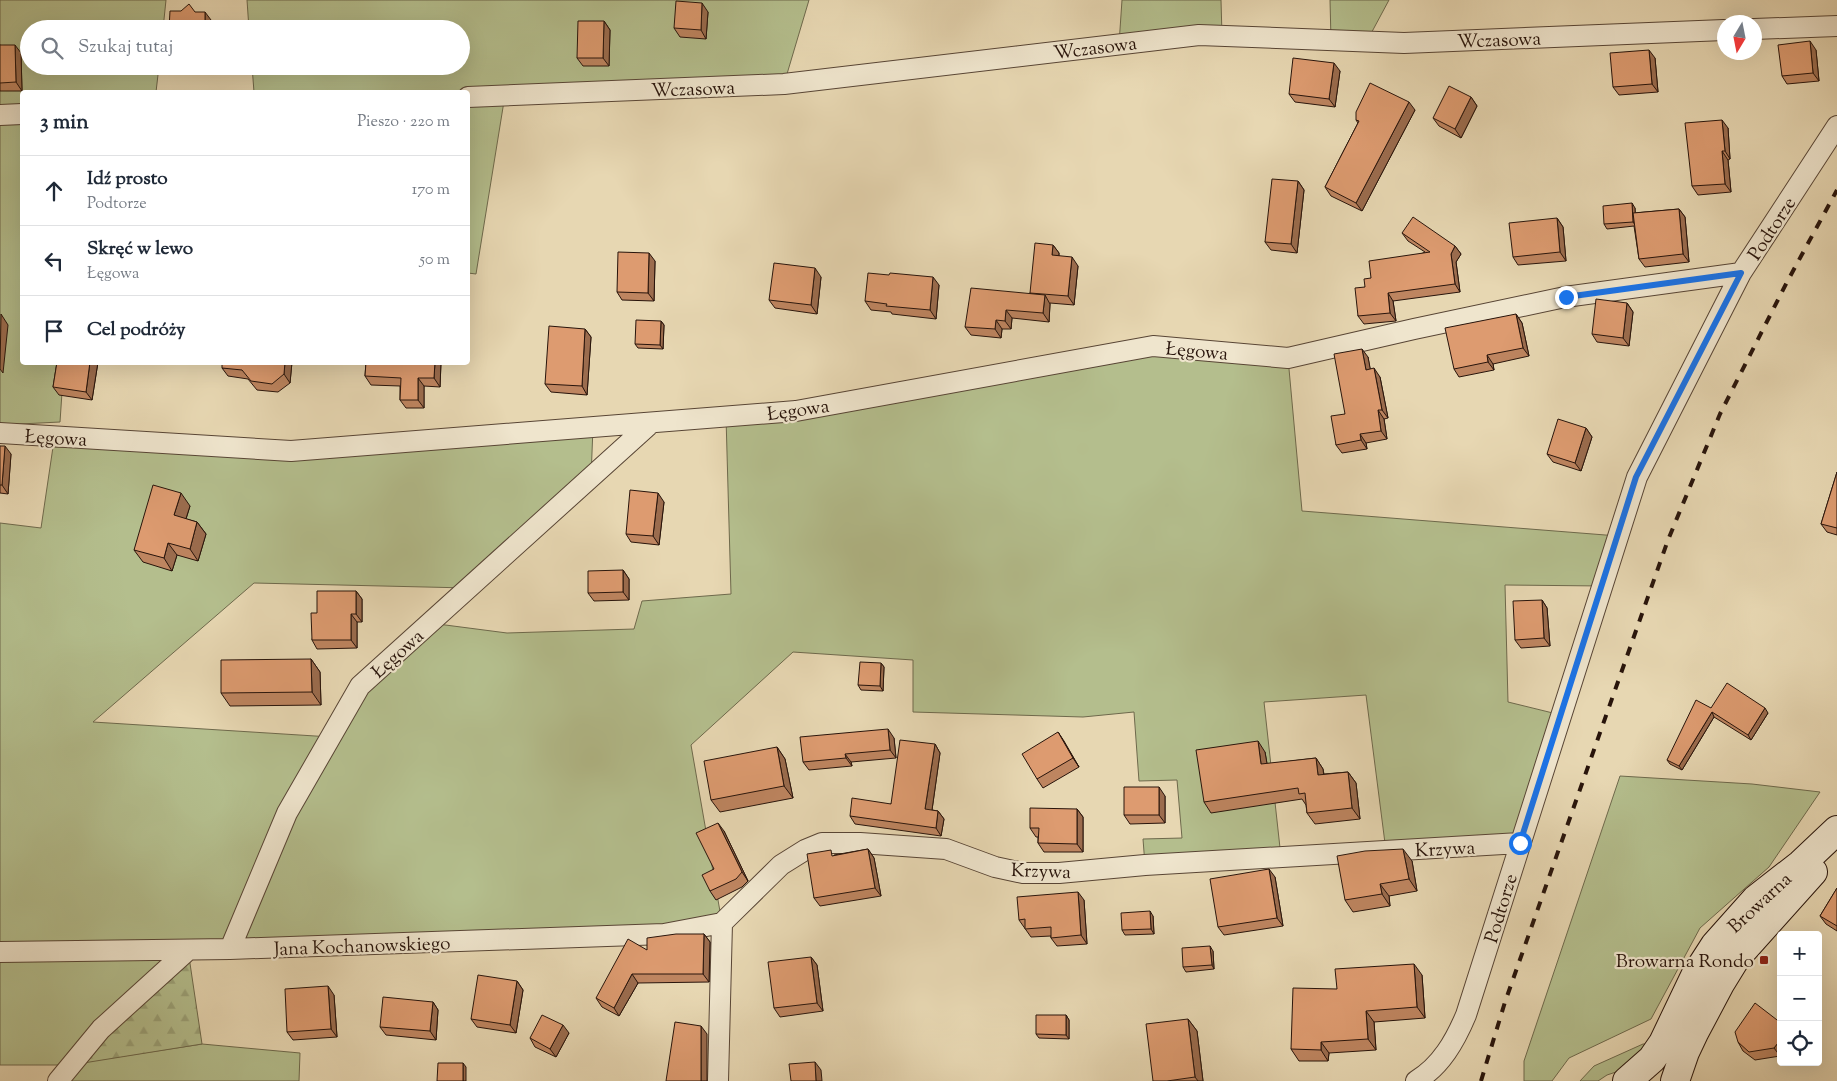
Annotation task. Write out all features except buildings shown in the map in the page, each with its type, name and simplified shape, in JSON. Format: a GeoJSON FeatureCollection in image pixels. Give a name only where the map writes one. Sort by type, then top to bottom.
{"type":"FeatureCollection","features":[{"type":"Feature","properties":{"kind":"street"},"geometry":{"type":"LineString","coordinates":[[1762,29],[1837,26]]}},
{"type":"Feature","properties":{"kind":"street","name":"Wczasowa"},"geometry":{"type":"LineString","coordinates":[[470,97],[784,84],[1199,35],[1404,43],[1717,30]]}},
{"type":"Feature","properties":{"kind":"street"},"geometry":{"type":"LineString","coordinates":[[0,115],[20,114]]}},
{"type":"Feature","properties":{"kind":"street","name":"Podtorze"},"geometry":{"type":"LineString","coordinates":[[1416,1081],[1439,1062],[1455,1039],[1466,1016],[1636,477],[1741,273],[1837,126]]}},
{"type":"Feature","properties":{"kind":"street","name":"Łęgowa"},"geometry":{"type":"LineString","coordinates":[[0,433],[291,451],[796,411],[1153,346],[1288,358],[1414,328],[1566,297],[1741,273]]}},
{"type":"Feature","properties":{"kind":"street","name":"Łęgowa"},"geometry":{"type":"LineString","coordinates":[[230,950],[287,813],[360,686],[651,423]]}},
{"type":"Feature","properties":{"kind":"street","name":"Browarna"},"geometry":{"type":"LineString","coordinates":[[1627,1081],[1652,1059],[1663,1043],[1695,976],[1715,945],[1756,900],[1801,864],[1837,830]]}},
{"type":"Feature","properties":{"kind":"street","name":"Browarna"},"geometry":{"type":"LineString","coordinates":[[1675,1081],[1694,1033],[1736,958],[1823,862],[1837,838]]}},
{"type":"Feature","properties":{"kind":"street","name":"Krzywa"},"geometry":{"type":"LineString","coordinates":[[722,923],[781,865],[805,850],[822,843],[860,843],[946,849],[995,866],[1023,872],[1058,873],[1144,865],[1520,843]]}},
{"type":"Feature","properties":{"kind":"street"},"geometry":{"type":"LineString","coordinates":[[718,1081],[722,923]]}},
{"type":"Feature","properties":{"kind":"street","name":"Jana Kochanowskiego"},"geometry":{"type":"LineString","coordinates":[[0,952],[230,950],[664,934],[722,923]]}},
{"type":"Feature","properties":{"kind":"street"},"geometry":{"type":"LineString","coordinates":[[58,1081],[101,1029],[188,950]]}},
{"type":"Feature","properties":{"kind":"green space"},"geometry":{"type":"Polygon","coordinates":[[[0,0],[166,0],[164,20],[20,20],[20,75],[158,75],[156,90],[20,90],[20,365],[64,365],[60,422],[0,425],[0,0]]]}},
{"type":"Feature","properties":{"kind":"green space"},"geometry":{"type":"Polygon","coordinates":[[[247,0],[809,0],[784,84],[505,95],[476,274],[470,273],[470,90],[254,90],[253,75],[470,75],[470,20],[248,20],[247,0]]]}},
{"type":"Feature","properties":{"kind":"green space"},"geometry":{"type":"Polygon","coordinates":[[[1122,0],[1221,0],[1222,36],[1119,44],[1122,0]]]}},
{"type":"Feature","properties":{"kind":"green space"},"geometry":{"type":"Polygon","coordinates":[[[1330,0],[1389,0],[1367,41],[1331,40],[1330,0]]]}},
{"type":"Feature","properties":{"kind":"green space"},"geometry":{"type":"Polygon","coordinates":[[[1153,346],[1288,358],[1302,511],[1618,536],[1602,586],[1505,585],[1508,702],[1561,715],[1520,843],[1386,851],[1366,695],[1264,702],[1281,857],[1145,865],[1143,839],[1182,838],[1177,780],[1139,781],[1134,712],[1083,717],[913,712],[913,660],[793,652],[691,745],[722,923],[188,950],[72,1064],[202,1044],[300,1053],[299,1081],[58,1081],[71,1065],[0,1065],[0,523],[41,528],[53,447],[291,451],[593,427],[591,478],[468,588],[254,583],[93,722],[331,737],[360,686],[430,623],[507,633],[634,629],[642,601],[731,594],[726,417],[1153,346]]]}},
{"type":"Feature","properties":{"kind":"green space"},"geometry":{"type":"Polygon","coordinates":[[[1620,776],[1752,784],[1820,792],[1769,867],[1700,928],[1651,1019],[1569,1058],[1552,1081],[1524,1081],[1524,1061],[1620,776]]]}},
{"type":"Feature","properties":{"kind":"green space"},"geometry":{"type":"Polygon","coordinates":[[[188,950],[202,1044],[71,1065],[188,950]]]}},
{"type":"Feature","properties":{"kind":"green space"},"geometry":{"type":"Polygon","coordinates":[[[1643,1044],[1649,1044],[1628,1068],[1607,1075],[1598,1081],[1580,1081],[1594,1066],[1643,1044]]]}},
{"type":"Feature","properties":{"kind":"railway"},"geometry":{"type":"LineString","coordinates":[[1481,1081],[1505,1002],[1668,540],[1720,414],[1787,282],[1837,190]]}},
{"type":"Feature","properties":{"kind":"place","name":"Browarna Rondo"},"geometry":{"type":"Point","coordinates":[1764,960]}},
{"type":"Feature","properties":{"kind":"route"},"geometry":{"type":"LineString","coordinates":[[1520,843],[1636,477],[1741,273],[1566,297]]}}]}
